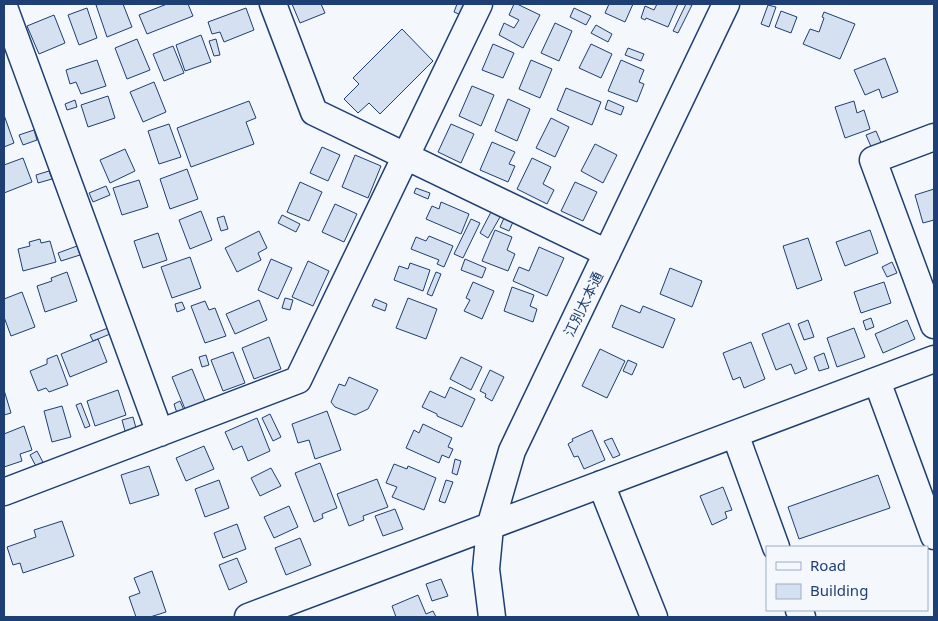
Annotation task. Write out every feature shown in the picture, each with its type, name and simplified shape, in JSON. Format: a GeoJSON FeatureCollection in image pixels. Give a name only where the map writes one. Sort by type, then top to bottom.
{"type":"FeatureCollection","features":[{"type":"Feature","properties":{"kind":"street"},"geometry":{"type":"LineString","coordinates":[[273,4],[314,112],[607,253]]}},
{"type":"Feature","properties":{"kind":"street"},"geometry":{"type":"LineString","coordinates":[[4,492],[298,380],[480,4]]}},
{"type":"Feature","properties":{"kind":"street","name":"江別太本通"},"geometry":{"type":"LineString","coordinates":[[492,617],[486,569],[490,527],[512,451],[726,4]]}},
{"type":"Feature","properties":{"kind":"street"},"geometry":{"type":"LineString","coordinates":[[4,6],[160,433]]}},
{"type":"Feature","properties":{"kind":"street"},"geometry":{"type":"LineString","coordinates":[[934,137],[873,160],[934,325]]}},
{"type":"Feature","properties":{"kind":"street"},"geometry":{"type":"LineString","coordinates":[[248,617],[289,610],[490,527],[934,360]]}},
{"type":"Feature","properties":{"kind":"street"},"geometry":{"type":"LineString","coordinates":[[878,381],[934,536]]}},
{"type":"Feature","properties":{"kind":"street"},"geometry":{"type":"LineString","coordinates":[[735,434],[776,546]]}},
{"type":"Feature","properties":{"kind":"street"},"geometry":{"type":"LineString","coordinates":[[602,484],[654,617]]}},
{"type":"Feature","properties":{"kind":"building"},"geometry":{"type":"Polygon","coordinates":[[[123,4],[132,27],[107,37],[96,5],[123,4]]]}},
{"type":"Feature","properties":{"kind":"building"},"geometry":{"type":"Polygon","coordinates":[[[167,4],[188,4],[193,16],[147,34],[139,15],[167,4]]]}},
{"type":"Feature","properties":{"kind":"building"},"geometry":{"type":"Polygon","coordinates":[[[292,4],[321,4],[325,13],[300,23],[292,4]]]}},
{"type":"Feature","properties":{"kind":"building"},"geometry":{"type":"Polygon","coordinates":[[[457,4],[466,4],[461,15],[454,12],[457,4]]]}},
{"type":"Feature","properties":{"kind":"building"},"geometry":{"type":"Polygon","coordinates":[[[514,4],[540,15],[523,48],[499,35],[504,23],[514,28],[519,20],[509,15],[514,4]]]}},
{"type":"Feature","properties":{"kind":"building"},"geometry":{"type":"Polygon","coordinates":[[[609,4],[633,4],[625,22],[605,13],[609,4]]]}},
{"type":"Feature","properties":{"kind":"building"},"geometry":{"type":"Polygon","coordinates":[[[657,4],[678,4],[668,27],[646,18],[645,20],[641,18],[645,6],[654,10],[657,4]]]}},
{"type":"Feature","properties":{"kind":"building"},"geometry":{"type":"Polygon","coordinates":[[[686,4],[692,5],[678,33],[673,31],[686,4]]]}},
{"type":"Feature","properties":{"kind":"building"},"geometry":{"type":"Polygon","coordinates":[[[768,5],[776,7],[769,27],[761,24],[768,5]]]}},
{"type":"Feature","properties":{"kind":"building"},"geometry":{"type":"Polygon","coordinates":[[[87,8],[97,38],[79,45],[68,15],[87,8]]]}},
{"type":"Feature","properties":{"kind":"building"},"geometry":{"type":"Polygon","coordinates":[[[246,8],[254,30],[224,42],[220,32],[212,34],[208,22],[246,8]]]}},
{"type":"Feature","properties":{"kind":"building"},"geometry":{"type":"Polygon","coordinates":[[[574,8],[591,16],[586,25],[570,17],[574,8]]]}},
{"type":"Feature","properties":{"kind":"building"},"geometry":{"type":"Polygon","coordinates":[[[781,11],[797,17],[791,33],[775,27],[781,11]]]}},
{"type":"Feature","properties":{"kind":"building"},"geometry":{"type":"Polygon","coordinates":[[[824,12],[855,24],[840,59],[803,44],[810,29],[819,32],[824,12]]]}},
{"type":"Feature","properties":{"kind":"building"},"geometry":{"type":"Polygon","coordinates":[[[54,15],[65,43],[39,54],[27,26],[54,15]]]}},
{"type":"Feature","properties":{"kind":"building"},"geometry":{"type":"Polygon","coordinates":[[[555,23],[572,31],[559,61],[541,53],[555,23]]]}},
{"type":"Feature","properties":{"kind":"building"},"geometry":{"type":"Polygon","coordinates":[[[596,25],[612,34],[608,42],[591,33],[596,25]]]}},
{"type":"Feature","properties":{"kind":"building"},"geometry":{"type":"Polygon","coordinates":[[[402,29],[433,61],[380,114],[369,103],[358,113],[344,99],[359,84],[353,78],[402,29]]]}},
{"type":"Feature","properties":{"kind":"building"},"geometry":{"type":"Polygon","coordinates":[[[201,35],[211,62],[185,71],[176,45],[201,35]]]}},
{"type":"Feature","properties":{"kind":"building"},"geometry":{"type":"Polygon","coordinates":[[[137,39],[150,70],[127,79],[115,48],[137,39]]]}},
{"type":"Feature","properties":{"kind":"building"},"geometry":{"type":"Polygon","coordinates":[[[216,39],[220,55],[214,56],[209,41],[216,39]]]}},
{"type":"Feature","properties":{"kind":"building"},"geometry":{"type":"Polygon","coordinates":[[[493,44],[514,53],[503,78],[482,70],[493,44]]]}},
{"type":"Feature","properties":{"kind":"building"},"geometry":{"type":"Polygon","coordinates":[[[591,44],[612,54],[601,78],[579,68],[591,44]]]}},
{"type":"Feature","properties":{"kind":"building"},"geometry":{"type":"Polygon","coordinates":[[[173,46],[184,73],[164,81],[153,54],[173,46]]]}},
{"type":"Feature","properties":{"kind":"building"},"geometry":{"type":"Polygon","coordinates":[[[628,48],[644,54],[641,61],[625,55],[628,48]]]}},
{"type":"Feature","properties":{"kind":"building"},"geometry":{"type":"Polygon","coordinates":[[[885,58],[898,92],[882,98],[879,89],[865,95],[854,70],[885,58]]]}},
{"type":"Feature","properties":{"kind":"building"},"geometry":{"type":"Polygon","coordinates":[[[97,60],[106,86],[81,94],[76,82],[70,84],[66,70],[97,60]]]}},
{"type":"Feature","properties":{"kind":"building"},"geometry":{"type":"Polygon","coordinates":[[[531,60],[552,69],[540,98],[519,89],[531,60]]]}},
{"type":"Feature","properties":{"kind":"building"},"geometry":{"type":"Polygon","coordinates":[[[621,60],[644,70],[639,82],[644,84],[637,102],[608,91],[621,60]]]}},
{"type":"Feature","properties":{"kind":"building"},"geometry":{"type":"Polygon","coordinates":[[[154,82],[166,112],[143,122],[130,92],[154,82]]]}},
{"type":"Feature","properties":{"kind":"building"},"geometry":{"type":"Polygon","coordinates":[[[472,86],[494,95],[481,126],[459,116],[472,86]]]}},
{"type":"Feature","properties":{"kind":"building"},"geometry":{"type":"Polygon","coordinates":[[[566,88],[601,102],[592,125],[557,110],[566,88]]]}},
{"type":"Feature","properties":{"kind":"building"},"geometry":{"type":"Polygon","coordinates":[[[108,96],[115,118],[88,127],[81,105],[108,96]]]}},
{"type":"Feature","properties":{"kind":"building"},"geometry":{"type":"Polygon","coordinates":[[[508,99],[530,109],[517,141],[495,131],[508,99]]]}},
{"type":"Feature","properties":{"kind":"building"},"geometry":{"type":"Polygon","coordinates":[[[75,100],[77,107],[67,110],[65,104],[75,100]]]}},
{"type":"Feature","properties":{"kind":"building"},"geometry":{"type":"Polygon","coordinates":[[[608,100],[624,107],[621,115],[605,109],[608,100]]]}},
{"type":"Feature","properties":{"kind":"building"},"geometry":{"type":"Polygon","coordinates":[[[249,101],[256,118],[246,122],[254,144],[191,167],[177,128],[249,101]]]}},
{"type":"Feature","properties":{"kind":"building"},"geometry":{"type":"Polygon","coordinates":[[[854,101],[857,113],[864,110],[870,129],[845,138],[835,107],[854,101]]]}},
{"type":"Feature","properties":{"kind":"building"},"geometry":{"type":"Polygon","coordinates":[[[4,115],[14,143],[4,147],[4,115]]]}},
{"type":"Feature","properties":{"kind":"building"},"geometry":{"type":"Polygon","coordinates":[[[551,118],[569,127],[555,157],[536,148],[551,118]]]}},
{"type":"Feature","properties":{"kind":"building"},"geometry":{"type":"Polygon","coordinates":[[[169,124],[181,157],[159,164],[148,131],[169,124]]]}},
{"type":"Feature","properties":{"kind":"building"},"geometry":{"type":"Polygon","coordinates":[[[451,124],[474,134],[461,163],[438,152],[451,124]]]}},
{"type":"Feature","properties":{"kind":"building"},"geometry":{"type":"Polygon","coordinates":[[[34,130],[37,140],[23,145],[19,135],[34,130]]]}},
{"type":"Feature","properties":{"kind":"building"},"geometry":{"type":"Polygon","coordinates":[[[876,131],[882,145],[872,149],[866,135],[876,131]]]}},
{"type":"Feature","properties":{"kind":"building"},"geometry":{"type":"Polygon","coordinates":[[[492,142],[515,152],[509,164],[515,166],[508,182],[480,170],[492,142]]]}},
{"type":"Feature","properties":{"kind":"building"},"geometry":{"type":"Polygon","coordinates":[[[595,144],[617,155],[603,183],[581,171],[595,144]]]}},
{"type":"Feature","properties":{"kind":"building"},"geometry":{"type":"Polygon","coordinates":[[[322,147],[340,155],[328,181],[310,173],[322,147]]]}},
{"type":"Feature","properties":{"kind":"building"},"geometry":{"type":"Polygon","coordinates":[[[125,149],[135,171],[110,183],[100,160],[125,149]]]}},
{"type":"Feature","properties":{"kind":"building"},"geometry":{"type":"Polygon","coordinates":[[[355,155],[381,166],[368,198],[342,187],[355,155]]]}},
{"type":"Feature","properties":{"kind":"building"},"geometry":{"type":"Polygon","coordinates":[[[23,158],[32,182],[4,193],[4,165],[23,158]]]}},
{"type":"Feature","properties":{"kind":"building"},"geometry":{"type":"Polygon","coordinates":[[[532,158],[551,167],[543,184],[554,190],[547,204],[517,189],[532,158]]]}},
{"type":"Feature","properties":{"kind":"building"},"geometry":{"type":"Polygon","coordinates":[[[187,169],[198,199],[170,209],[160,179],[187,169]]]}},
{"type":"Feature","properties":{"kind":"building"},"geometry":{"type":"Polygon","coordinates":[[[49,171],[52,179],[38,183],[36,175],[49,171]]]}},
{"type":"Feature","properties":{"kind":"building"},"geometry":{"type":"Polygon","coordinates":[[[139,180],[148,207],[122,215],[113,188],[139,180]]]}},
{"type":"Feature","properties":{"kind":"building"},"geometry":{"type":"Polygon","coordinates":[[[300,182],[322,192],[309,221],[287,212],[300,182]]]}},
{"type":"Feature","properties":{"kind":"building"},"geometry":{"type":"Polygon","coordinates":[[[575,182],[597,192],[583,221],[561,211],[575,182]]]}},
{"type":"Feature","properties":{"kind":"building"},"geometry":{"type":"Polygon","coordinates":[[[106,186],[110,195],[93,202],[89,193],[106,186]]]}},
{"type":"Feature","properties":{"kind":"building"},"geometry":{"type":"Polygon","coordinates":[[[416,188],[430,193],[428,199],[414,193],[416,188]]]}},
{"type":"Feature","properties":{"kind":"building"},"geometry":{"type":"Polygon","coordinates":[[[934,189],[934,220],[923,223],[915,195],[934,189]]]}},
{"type":"Feature","properties":{"kind":"building"},"geometry":{"type":"Polygon","coordinates":[[[441,202],[469,214],[461,234],[426,219],[432,206],[439,209],[441,202]]]}},
{"type":"Feature","properties":{"kind":"building"},"geometry":{"type":"Polygon","coordinates":[[[335,204],[357,214],[344,242],[322,232],[335,204]]]}},
{"type":"Feature","properties":{"kind":"building"},"geometry":{"type":"Polygon","coordinates":[[[201,211],[212,240],[190,249],[179,220],[201,211]]]}},
{"type":"Feature","properties":{"kind":"building"},"geometry":{"type":"Polygon","coordinates":[[[491,212],[500,217],[488,238],[480,233],[491,212]]]}},
{"type":"Feature","properties":{"kind":"building"},"geometry":{"type":"Polygon","coordinates":[[[282,215],[300,224],[296,232],[278,223],[282,215]]]}},
{"type":"Feature","properties":{"kind":"building"},"geometry":{"type":"Polygon","coordinates":[[[224,216],[228,229],[221,231],[217,218],[224,216]]]}},
{"type":"Feature","properties":{"kind":"building"},"geometry":{"type":"Polygon","coordinates":[[[504,218],[513,222],[509,231],[500,227],[504,218]]]}},
{"type":"Feature","properties":{"kind":"building"},"geometry":{"type":"Polygon","coordinates":[[[471,219],[480,223],[463,258],[454,254],[471,219]]]}},
{"type":"Feature","properties":{"kind":"building"},"geometry":{"type":"Polygon","coordinates":[[[495,230],[512,237],[507,250],[515,254],[508,271],[482,261],[495,230]]]}},
{"type":"Feature","properties":{"kind":"building"},"geometry":{"type":"Polygon","coordinates":[[[870,230],[878,253],[845,266],[836,242],[870,230]]]}},
{"type":"Feature","properties":{"kind":"building"},"geometry":{"type":"Polygon","coordinates":[[[259,231],[267,248],[258,253],[261,260],[237,272],[225,248],[259,231]]]}},
{"type":"Feature","properties":{"kind":"building"},"geometry":{"type":"Polygon","coordinates":[[[158,233],[167,260],[143,268],[134,241],[158,233]]]}},
{"type":"Feature","properties":{"kind":"building"},"geometry":{"type":"Polygon","coordinates":[[[429,236],[453,246],[444,267],[437,264],[439,260],[411,249],[416,237],[426,241],[429,236]]]}},
{"type":"Feature","properties":{"kind":"building"},"geometry":{"type":"Polygon","coordinates":[[[808,238],[822,280],[797,289],[783,246],[808,238]]]}},
{"type":"Feature","properties":{"kind":"building"},"geometry":{"type":"Polygon","coordinates":[[[40,239],[41,243],[50,241],[56,262],[23,271],[18,249],[30,246],[29,242],[40,239]]]}},
{"type":"Feature","properties":{"kind":"building"},"geometry":{"type":"Polygon","coordinates":[[[77,246],[80,255],[61,261],[58,253],[77,246]]]}},
{"type":"Feature","properties":{"kind":"building"},"geometry":{"type":"Polygon","coordinates":[[[539,247],[564,258],[547,296],[513,281],[519,267],[529,271],[539,247]]]}},
{"type":"Feature","properties":{"kind":"building"},"geometry":{"type":"Polygon","coordinates":[[[190,257],[201,288],[172,298],[161,267],[190,257]]]}},
{"type":"Feature","properties":{"kind":"building"},"geometry":{"type":"Polygon","coordinates":[[[271,259],[292,268],[278,299],[258,290],[271,259]]]}},
{"type":"Feature","properties":{"kind":"building"},"geometry":{"type":"Polygon","coordinates":[[[465,259],[486,268],[482,278],[461,270],[465,259]]]}},
{"type":"Feature","properties":{"kind":"building"},"geometry":{"type":"Polygon","coordinates":[[[308,261],[329,271],[313,306],[292,297],[308,261]]]}},
{"type":"Feature","properties":{"kind":"building"},"geometry":{"type":"Polygon","coordinates":[[[892,262],[897,273],[887,277],[882,267],[892,262]]]}},
{"type":"Feature","properties":{"kind":"building"},"geometry":{"type":"Polygon","coordinates":[[[410,263],[430,270],[423,291],[394,280],[399,266],[408,269],[410,263]]]}},
{"type":"Feature","properties":{"kind":"building"},"geometry":{"type":"Polygon","coordinates":[[[670,268],[702,281],[692,307],[660,294],[670,268]]]}},
{"type":"Feature","properties":{"kind":"building"},"geometry":{"type":"Polygon","coordinates":[[[67,272],[77,301],[45,312],[37,286],[52,281],[51,278],[67,272]]]}},
{"type":"Feature","properties":{"kind":"building"},"geometry":{"type":"Polygon","coordinates":[[[436,272],[441,274],[432,296],[427,294],[436,272]]]}},
{"type":"Feature","properties":{"kind":"building"},"geometry":{"type":"Polygon","coordinates":[[[473,282],[494,291],[482,319],[464,311],[470,300],[466,298],[473,282]]]}},
{"type":"Feature","properties":{"kind":"building"},"geometry":{"type":"Polygon","coordinates":[[[884,282],[891,303],[861,313],[854,292],[884,282]]]}},
{"type":"Feature","properties":{"kind":"building"},"geometry":{"type":"Polygon","coordinates":[[[512,287],[534,295],[530,306],[537,309],[533,322],[504,311],[512,287]]]}},
{"type":"Feature","properties":{"kind":"building"},"geometry":{"type":"Polygon","coordinates":[[[22,292],[35,327],[11,336],[4,317],[4,299],[22,292]]]}},
{"type":"Feature","properties":{"kind":"building"},"geometry":{"type":"Polygon","coordinates":[[[285,298],[293,300],[290,310],[282,308],[285,298]]]}},
{"type":"Feature","properties":{"kind":"building"},"geometry":{"type":"Polygon","coordinates":[[[408,298],[437,309],[426,339],[396,328],[408,298]]]}},
{"type":"Feature","properties":{"kind":"building"},"geometry":{"type":"Polygon","coordinates":[[[375,299],[387,304],[385,311],[372,306],[375,299]]]}},
{"type":"Feature","properties":{"kind":"building"},"geometry":{"type":"Polygon","coordinates":[[[259,300],[267,320],[235,334],[226,314],[259,300]]]}},
{"type":"Feature","properties":{"kind":"building"},"geometry":{"type":"Polygon","coordinates":[[[205,301],[209,310],[215,308],[226,336],[205,343],[191,306],[205,301]]]}},
{"type":"Feature","properties":{"kind":"building"},"geometry":{"type":"Polygon","coordinates":[[[182,302],[185,309],[177,312],[175,304],[182,302]]]}},
{"type":"Feature","properties":{"kind":"building"},"geometry":{"type":"Polygon","coordinates":[[[621,305],[640,313],[643,306],[675,319],[663,348],[612,327],[621,305]]]}},
{"type":"Feature","properties":{"kind":"building"},"geometry":{"type":"Polygon","coordinates":[[[871,318],[874,327],[866,330],[863,321],[871,318]]]}},
{"type":"Feature","properties":{"kind":"building"},"geometry":{"type":"Polygon","coordinates":[[[808,320],[814,337],[804,340],[798,324],[808,320]]]}},
{"type":"Feature","properties":{"kind":"building"},"geometry":{"type":"Polygon","coordinates":[[[907,320],[915,339],[883,353],[875,334],[907,320]]]}},
{"type":"Feature","properties":{"kind":"building"},"geometry":{"type":"Polygon","coordinates":[[[789,323],[807,369],[795,374],[791,364],[776,370],[762,334],[789,323]]]}},
{"type":"Feature","properties":{"kind":"building"},"geometry":{"type":"Polygon","coordinates":[[[108,328],[110,334],[93,341],[90,335],[108,328]]]}},
{"type":"Feature","properties":{"kind":"building"},"geometry":{"type":"Polygon","coordinates":[[[854,328],[865,357],[837,367],[827,338],[854,328]]]}},
{"type":"Feature","properties":{"kind":"building"},"geometry":{"type":"Polygon","coordinates":[[[269,337],[281,369],[254,379],[242,348],[269,337]]]}},
{"type":"Feature","properties":{"kind":"building"},"geometry":{"type":"Polygon","coordinates":[[[98,339],[107,362],[70,377],[61,354],[98,339]]]}},
{"type":"Feature","properties":{"kind":"building"},"geometry":{"type":"Polygon","coordinates":[[[751,342],[765,379],[744,388],[740,377],[733,380],[723,353],[751,342]]]}},
{"type":"Feature","properties":{"kind":"building"},"geometry":{"type":"Polygon","coordinates":[[[600,349],[625,361],[607,398],[582,386],[600,349]]]}},
{"type":"Feature","properties":{"kind":"building"},"geometry":{"type":"Polygon","coordinates":[[[233,352],[245,383],[223,391],[211,360],[233,352]]]}},
{"type":"Feature","properties":{"kind":"building"},"geometry":{"type":"Polygon","coordinates":[[[824,353],[829,368],[819,371],[814,357],[824,353]]]}},
{"type":"Feature","properties":{"kind":"building"},"geometry":{"type":"Polygon","coordinates":[[[57,355],[68,385],[49,392],[46,388],[38,391],[30,371],[47,364],[47,359],[57,355]]]}},
{"type":"Feature","properties":{"kind":"building"},"geometry":{"type":"Polygon","coordinates":[[[206,355],[209,365],[202,367],[199,357],[206,355]]]}},
{"type":"Feature","properties":{"kind":"building"},"geometry":{"type":"Polygon","coordinates":[[[461,357],[482,367],[471,390],[450,379],[461,357]]]}},
{"type":"Feature","properties":{"kind":"building"},"geometry":{"type":"Polygon","coordinates":[[[628,360],[637,364],[632,375],[623,371],[628,360]]]}},
{"type":"Feature","properties":{"kind":"building"},"geometry":{"type":"Polygon","coordinates":[[[192,369],[205,401],[185,409],[172,377],[192,369]]]}},
{"type":"Feature","properties":{"kind":"building"},"geometry":{"type":"Polygon","coordinates":[[[490,370],[504,377],[492,401],[485,397],[486,394],[480,391],[490,370]]]}},
{"type":"Feature","properties":{"kind":"building"},"geometry":{"type":"Polygon","coordinates":[[[349,377],[378,390],[368,409],[355,415],[335,407],[331,402],[339,384],[345,386],[349,377]]]}},
{"type":"Feature","properties":{"kind":"building"},"geometry":{"type":"Polygon","coordinates":[[[450,387],[475,399],[462,427],[422,407],[430,391],[445,398],[450,387]]]}},
{"type":"Feature","properties":{"kind":"building"},"geometry":{"type":"Polygon","coordinates":[[[4,390],[11,413],[4,415],[4,390]]]}},
{"type":"Feature","properties":{"kind":"building"},"geometry":{"type":"Polygon","coordinates":[[[118,390],[126,415],[95,426],[87,401],[118,390]]]}},
{"type":"Feature","properties":{"kind":"building"},"geometry":{"type":"Polygon","coordinates":[[[180,401],[184,410],[177,413],[174,404],[180,401]]]}},
{"type":"Feature","properties":{"kind":"building"},"geometry":{"type":"Polygon","coordinates":[[[81,403],[90,426],[85,428],[76,405],[81,403]]]}},
{"type":"Feature","properties":{"kind":"building"},"geometry":{"type":"Polygon","coordinates":[[[62,406],[71,437],[52,442],[44,411],[62,406]]]}},
{"type":"Feature","properties":{"kind":"building"},"geometry":{"type":"Polygon","coordinates":[[[327,411],[341,450],[315,459],[309,440],[298,443],[292,424],[327,411]]]}},
{"type":"Feature","properties":{"kind":"building"},"geometry":{"type":"Polygon","coordinates":[[[270,414],[281,437],[273,441],[262,418],[270,414]]]}},
{"type":"Feature","properties":{"kind":"building"},"geometry":{"type":"Polygon","coordinates":[[[133,417],[136,428],[125,431],[122,420],[133,417]]]}},
{"type":"Feature","properties":{"kind":"building"},"geometry":{"type":"Polygon","coordinates":[[[257,418],[270,451],[248,461],[242,446],[233,450],[225,432],[257,418]]]}},
{"type":"Feature","properties":{"kind":"building"},"geometry":{"type":"Polygon","coordinates":[[[423,424],[452,438],[448,447],[453,449],[449,458],[442,455],[439,463],[406,448],[414,430],[419,433],[423,424]]]}},
{"type":"Feature","properties":{"kind":"building"},"geometry":{"type":"Polygon","coordinates":[[[24,426],[32,450],[20,454],[22,461],[4,467],[4,434],[24,426]]]}},
{"type":"Feature","properties":{"kind":"building"},"geometry":{"type":"Polygon","coordinates":[[[592,430],[605,460],[584,469],[578,456],[574,457],[568,444],[573,441],[572,439],[592,430]]]}},
{"type":"Feature","properties":{"kind":"building"},"geometry":{"type":"Polygon","coordinates":[[[612,438],[620,455],[613,458],[604,441],[612,438]]]}},
{"type":"Feature","properties":{"kind":"building"},"geometry":{"type":"Polygon","coordinates":[[[204,446],[214,469],[186,481],[176,458],[204,446]]]}},
{"type":"Feature","properties":{"kind":"building"},"geometry":{"type":"Polygon","coordinates":[[[37,451],[45,466],[38,470],[30,455],[37,451]]]}},
{"type":"Feature","properties":{"kind":"building"},"geometry":{"type":"Polygon","coordinates":[[[455,459],[461,461],[457,475],[452,473],[455,459]]]}},
{"type":"Feature","properties":{"kind":"building"},"geometry":{"type":"Polygon","coordinates":[[[320,463],[337,508],[322,514],[323,518],[314,522],[295,473],[320,463]]]}},
{"type":"Feature","properties":{"kind":"building"},"geometry":{"type":"Polygon","coordinates":[[[394,464],[407,469],[408,466],[436,478],[424,510],[392,497],[397,487],[386,483],[394,464]]]}},
{"type":"Feature","properties":{"kind":"building"},"geometry":{"type":"Polygon","coordinates":[[[149,466],[159,495],[130,504],[121,475],[149,466]]]}},
{"type":"Feature","properties":{"kind":"building"},"geometry":{"type":"Polygon","coordinates":[[[271,468],[281,486],[260,496],[251,478],[271,468]]]}},
{"type":"Feature","properties":{"kind":"building"},"geometry":{"type":"Polygon","coordinates":[[[878,475],[890,508],[799,539],[788,507],[878,475]]]}},
{"type":"Feature","properties":{"kind":"building"},"geometry":{"type":"Polygon","coordinates":[[[377,479],[388,507],[363,516],[364,520],[349,526],[337,494],[377,479]]]}},
{"type":"Feature","properties":{"kind":"building"},"geometry":{"type":"Polygon","coordinates":[[[219,480],[229,508],[205,517],[195,489],[219,480]]]}},
{"type":"Feature","properties":{"kind":"building"},"geometry":{"type":"Polygon","coordinates":[[[446,480],[453,482],[445,503],[439,501],[446,480]]]}},
{"type":"Feature","properties":{"kind":"building"},"geometry":{"type":"Polygon","coordinates":[[[723,487],[732,510],[725,512],[727,518],[712,525],[700,496],[723,487]]]}},
{"type":"Feature","properties":{"kind":"building"},"geometry":{"type":"Polygon","coordinates":[[[289,506],[298,527],[274,538],[264,517],[289,506]]]}},
{"type":"Feature","properties":{"kind":"building"},"geometry":{"type":"Polygon","coordinates":[[[395,509],[403,529],[383,536],[375,516],[395,509]]]}},
{"type":"Feature","properties":{"kind":"building"},"geometry":{"type":"Polygon","coordinates":[[[62,521],[74,556],[23,573],[20,563],[13,565],[7,547],[36,537],[34,530],[62,521]]]}},
{"type":"Feature","properties":{"kind":"building"},"geometry":{"type":"Polygon","coordinates":[[[237,524],[246,549],[223,558],[214,533],[237,524]]]}},
{"type":"Feature","properties":{"kind":"building"},"geometry":{"type":"Polygon","coordinates":[[[300,538],[311,565],[286,575],[275,548],[300,538]]]}},
{"type":"Feature","properties":{"kind":"building"},"geometry":{"type":"Polygon","coordinates":[[[237,558],[247,582],[229,590],[219,565],[237,558]]]}},
{"type":"Feature","properties":{"kind":"building"},"geometry":{"type":"Polygon","coordinates":[[[152,571],[166,612],[150,617],[136,617],[129,597],[140,593],[134,578],[152,571]]]}},
{"type":"Feature","properties":{"kind":"building"},"geometry":{"type":"Polygon","coordinates":[[[441,579],[448,596],[432,601],[426,584],[441,579]]]}},
{"type":"Feature","properties":{"kind":"building"},"geometry":{"type":"Polygon","coordinates":[[[418,595],[426,614],[433,611],[436,617],[396,617],[392,606],[418,595]]]}}]}
